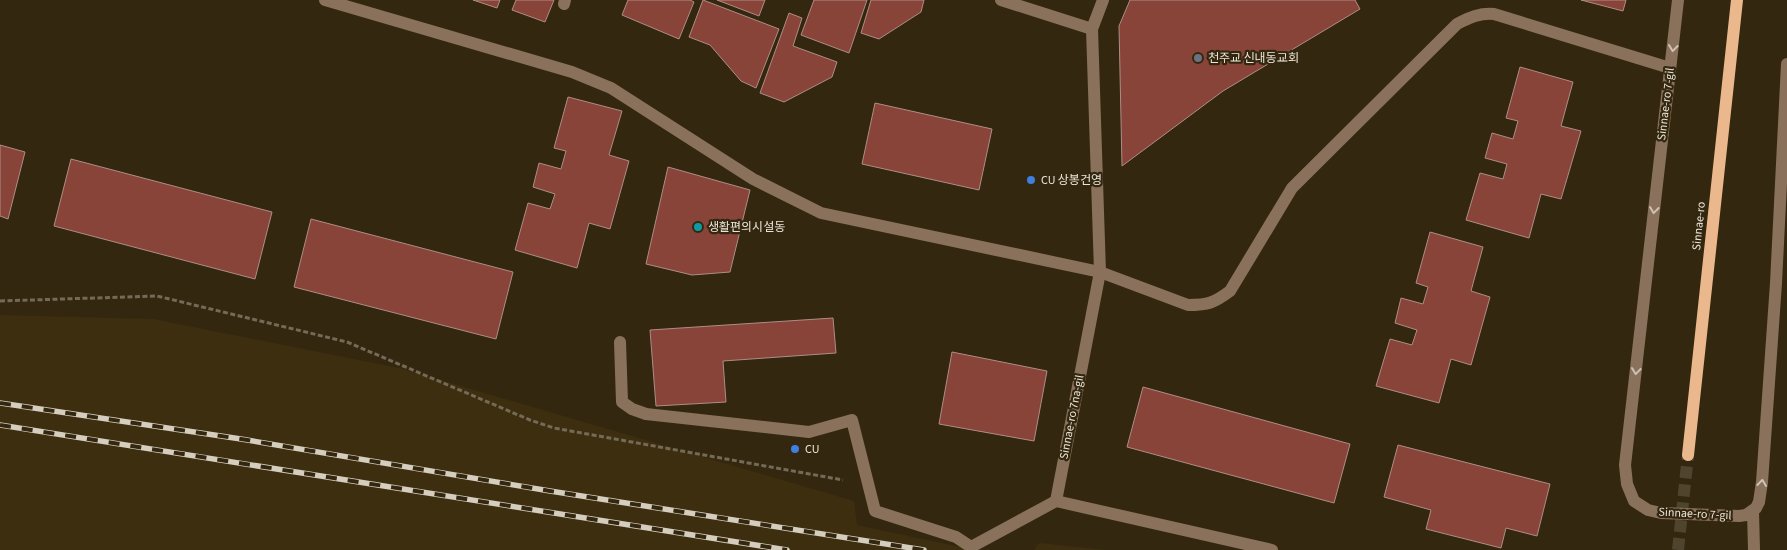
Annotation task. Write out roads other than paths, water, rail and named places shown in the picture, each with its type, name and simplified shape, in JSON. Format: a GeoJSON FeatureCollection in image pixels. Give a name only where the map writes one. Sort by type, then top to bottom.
{"type":"FeatureCollection","features":[{"type":"Feature","properties":{"kind":"main road","name":"Sinnae-ro"},"geometry":{"type":"LineString","coordinates":[[1688,455],[1737,0]]}},
{"type":"Feature","properties":{"kind":"street"},"geometry":{"type":"LineString","coordinates":[[325,0],[572,72],[611,88],[753,179],[821,213],[1100,272],[1188,305],[1203,305],[1217,301],[1230,291],[1292,188],[1457,24],[1470,17],[1482,13],[1494,14],[1670,68]]}},
{"type":"Feature","properties":{"kind":"street"},"geometry":{"type":"LineString","coordinates":[[1001,0],[1092,29]]}},
{"type":"Feature","properties":{"kind":"street","name":"Sinnae-ro 7na-gil"},"geometry":{"type":"LineString","coordinates":[[1056,501],[1100,272],[1092,29],[1104,0]]}},
{"type":"Feature","properties":{"kind":"street","name":"Sinnae-ro 7-gil"},"geometry":{"type":"LineString","coordinates":[[1678,0],[1625,465],[1626,484],[1634,501],[1648,510],[1661,513],[1739,516],[1752,511]]}},
{"type":"Feature","properties":{"kind":"street"},"geometry":{"type":"LineString","coordinates":[[1754,550],[1752,511],[1759,502],[1762,482],[1776,283],[1787,64]]}},
{"type":"Feature","properties":{"kind":"street"},"geometry":{"type":"LineString","coordinates":[[1776,283],[1787,269]]}},
{"type":"Feature","properties":{"kind":"street"},"geometry":{"type":"LineString","coordinates":[[620,342],[622,402],[632,409],[646,414],[809,432],[852,420],[875,511],[956,537],[971,547],[1056,501],[1272,550]]}},
{"type":"Feature","properties":{"kind":"tunnel"},"geometry":{"type":"LineString","coordinates":[[1678,550],[1688,455]]}},
{"type":"Feature","properties":{"kind":"railway"},"geometry":{"type":"LineString","coordinates":[[0,403],[241,439],[550,491],[924,550]]}},
{"type":"Feature","properties":{"kind":"railway"},"geometry":{"type":"LineString","coordinates":[[0,425],[787,550]]}},
{"type":"Feature","properties":{"kind":"place","name":"천주교 신내동교회"},"geometry":{"type":"Point","coordinates":[1198,58]}},
{"type":"Feature","properties":{"kind":"place","name":"CU 상봉건영"},"geometry":{"type":"Point","coordinates":[1031,180]}},
{"type":"Feature","properties":{"kind":"place","name":"생활편의시설동"},"geometry":{"type":"Point","coordinates":[698,227]}},
{"type":"Feature","properties":{"kind":"place","name":"CU"},"geometry":{"type":"Point","coordinates":[795,449]}}]}
